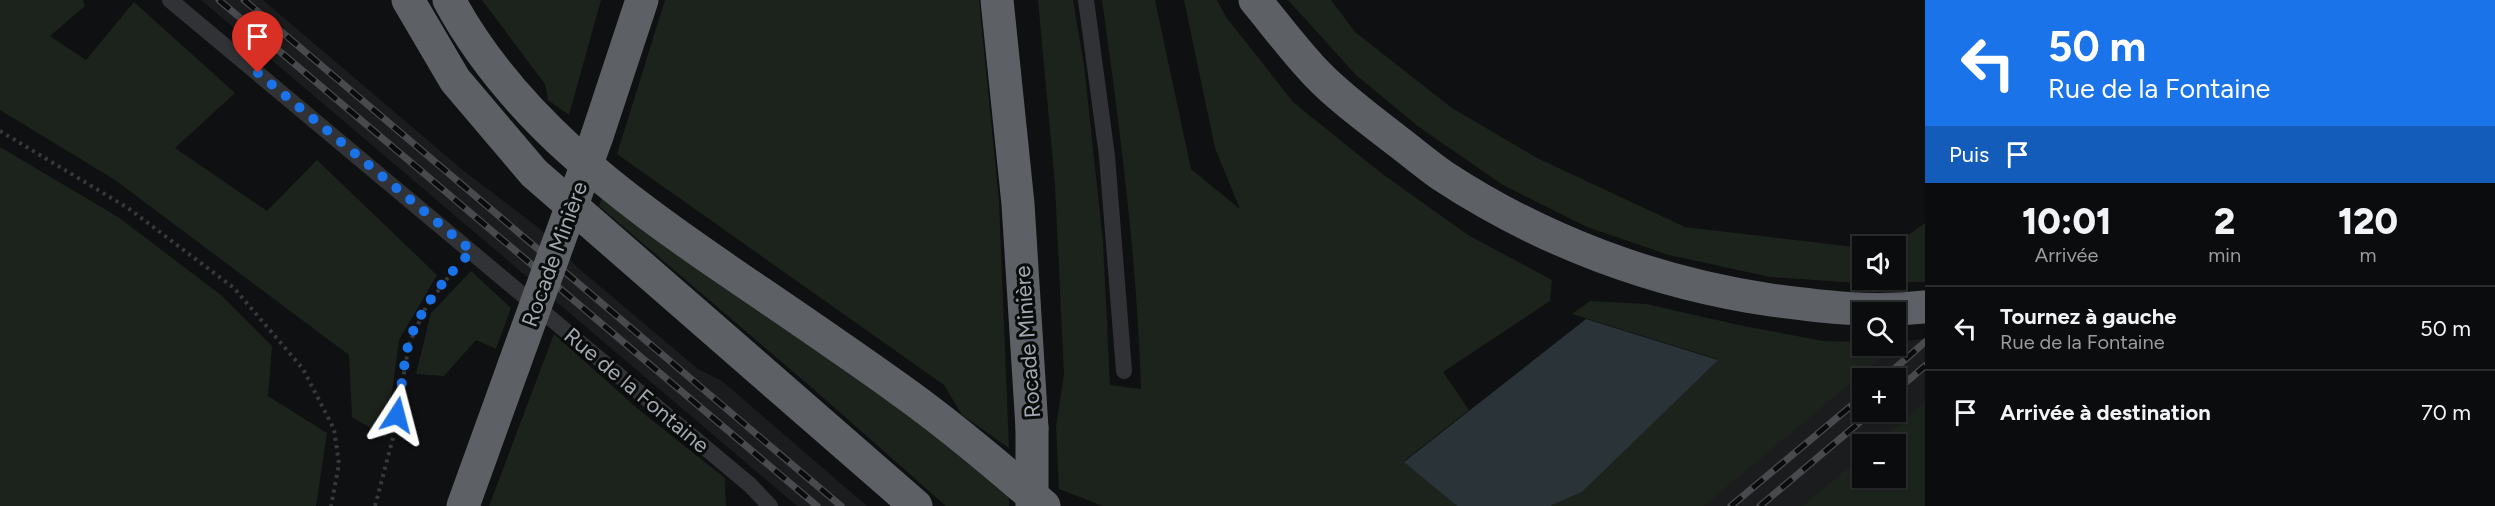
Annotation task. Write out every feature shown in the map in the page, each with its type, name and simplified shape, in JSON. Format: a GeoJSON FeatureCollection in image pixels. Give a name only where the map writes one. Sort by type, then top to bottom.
{"type":"FeatureCollection","features":[{"type":"Feature","properties":{"kind":"highway"},"geometry":{"type":"LineString","coordinates":[[408,0],[454,80],[534,173],[916,506]]}},
{"type":"Feature","properties":{"kind":"highway"},"geometry":{"type":"LineString","coordinates":[[449,0],[484,57],[509,89],[542,125],[593,170],[633,203],[705,255],[901,390],[972,443],[1044,506]]}},
{"type":"Feature","properties":{"kind":"highway","name":"Rocade Minière"},"geometry":{"type":"LineString","coordinates":[[463,506],[597,136],[642,0]]}},
{"type":"Feature","properties":{"kind":"highway","name":"Rocade Minière"},"geometry":{"type":"LineString","coordinates":[[997,0],[1018,204],[1032,428],[1032,506]]}},
{"type":"Feature","properties":{"kind":"highway"},"geometry":{"type":"LineString","coordinates":[[1255,0],[1317,73],[1366,117],[1443,176],[1513,216],[1577,248],[1653,274],[1738,295],[1834,309],[1879,310],[1925,307]]}},
{"type":"Feature","properties":{"kind":"lane","name":"Rue de la Fontaine"},"geometry":{"type":"LineString","coordinates":[[170,0],[750,485],[770,506]]}},
{"type":"Feature","properties":{"kind":"lane"},"geometry":{"type":"LineString","coordinates":[[1086,0],[1107,156],[1124,372]]}},
{"type":"Feature","properties":{"kind":"path"},"geometry":{"type":"LineString","coordinates":[[0,131],[128,208],[234,288],[303,369],[334,429],[339,464],[331,506]]}},
{"type":"Feature","properties":{"kind":"path"},"geometry":{"type":"LineString","coordinates":[[375,506],[393,438],[409,344],[426,307],[452,271],[472,251]]}},
{"type":"Feature","properties":{"kind":"shaded area"},"geometry":{"type":"Polygon","coordinates":[[[0,0],[83,0],[85,6],[50,36],[86,60],[134,2],[235,93],[175,148],[267,211],[317,160],[437,275],[399,340],[386,437],[352,417],[349,355],[115,180],[0,110],[0,0]]]}},
{"type":"Feature","properties":{"kind":"shaded area"},"geometry":{"type":"Polygon","coordinates":[[[201,0],[263,0],[465,172],[539,228],[577,267],[698,369],[722,381],[867,506],[797,506],[201,0]]]}},
{"type":"Feature","properties":{"kind":"shaded area"},"geometry":{"type":"Polygon","coordinates":[[[482,0],[601,0],[569,115],[548,100],[545,84],[482,0]]]}},
{"type":"Feature","properties":{"kind":"shaded area"},"geometry":{"type":"Polygon","coordinates":[[[665,0],[979,0],[999,201],[1009,448],[962,415],[944,385],[617,154],[665,0]]]}},
{"type":"Feature","properties":{"kind":"shaded area"},"geometry":{"type":"Polygon","coordinates":[[[1038,0],[1073,0],[1084,65],[1103,242],[1110,385],[1141,389],[1132,243],[1102,0],[1155,0],[1191,169],[1240,209],[1215,148],[1184,0],[1217,0],[1226,17],[1293,102],[1381,173],[1468,235],[1552,280],[1550,301],[1443,372],[1469,410],[1404,461],[1457,506],[1103,506],[1059,489],[1056,427],[1064,374],[1055,185],[1038,0]]]}},
{"type":"Feature","properties":{"kind":"shaded area"},"geometry":{"type":"Polygon","coordinates":[[[1288,0],[1331,0],[1355,32],[1452,108],[1537,158],[1685,227],[1852,247],[1852,283],[1770,277],[1669,255],[1587,227],[1503,185],[1419,127],[1356,75],[1288,0]]]}},
{"type":"Feature","properties":{"kind":"shaded area"},"geometry":{"type":"Polygon","coordinates":[[[0,147],[118,217],[221,295],[272,346],[268,396],[327,433],[316,506],[0,506],[0,147]]]}},
{"type":"Feature","properties":{"kind":"shaded area"},"geometry":{"type":"Polygon","coordinates":[[[603,195],[858,373],[1009,491],[1009,506],[946,506],[599,206],[603,195]]]}},
{"type":"Feature","properties":{"kind":"shaded area"},"geometry":{"type":"Polygon","coordinates":[[[1925,223],[1925,282],[1906,282],[1906,237],[1925,223]]]}},
{"type":"Feature","properties":{"kind":"shaded area"},"geometry":{"type":"Polygon","coordinates":[[[471,271],[511,308],[496,349],[476,340],[444,376],[416,374],[431,313],[471,271]]]}},
{"type":"Feature","properties":{"kind":"shaded area"},"geometry":{"type":"Polygon","coordinates":[[[1590,301],[1646,304],[1823,341],[1852,342],[1852,356],[1883,356],[1869,368],[1852,368],[1852,382],[1704,506],[1550,506],[1582,492],[1717,359],[1572,314],[1590,301]]]}},
{"type":"Feature","properties":{"kind":"shaded area"},"geometry":{"type":"Polygon","coordinates":[[[1586,319],[1718,360],[1582,492],[1550,506],[1457,506],[1404,462],[1586,319]]]}},
{"type":"Feature","properties":{"kind":"shaded area"},"geometry":{"type":"Polygon","coordinates":[[[554,334],[639,410],[725,478],[726,506],[489,506],[554,334]]]}},
{"type":"Feature","properties":{"kind":"shaded area"},"geometry":{"type":"Polygon","coordinates":[[[1925,339],[1925,452],[1906,469],[1906,434],[1852,434],[1852,488],[1884,488],[1864,506],[1620,506],[1852,349],[1852,356],[1906,356],[1906,341],[1925,339]]]}},
{"type":"Feature","properties":{"kind":"shaded area"},"geometry":{"type":"Polygon","coordinates":[[[1925,402],[1925,506],[1803,506],[1852,464],[1852,488],[1906,488],[1906,434],[1888,434],[1902,422],[1906,422],[1906,418],[1925,402]]]}},
{"type":"Feature","properties":{"kind":"railway"},"geometry":{"type":"LineString","coordinates":[[219,0],[817,506]]}},
{"type":"Feature","properties":{"kind":"railway"},"geometry":{"type":"LineString","coordinates":[[244,0],[841,506]]}},
{"type":"Feature","properties":{"kind":"railway"},"geometry":{"type":"LineString","coordinates":[[1895,368],[1925,342]]}},
{"type":"Feature","properties":{"kind":"railway"},"geometry":{"type":"LineString","coordinates":[[1906,382],[1925,366]]}},
{"type":"Feature","properties":{"kind":"railway"},"geometry":{"type":"LineString","coordinates":[[1731,506],[1852,405]]}},
{"type":"Feature","properties":{"kind":"railway"},"geometry":{"type":"LineString","coordinates":[[1760,506],[1860,422]]}},
{"type":"Feature","properties":{"kind":"route"},"geometry":{"type":"LineString","coordinates":[[258,73],[472,251],[452,271],[426,307],[409,344],[397,415]]}}]}
